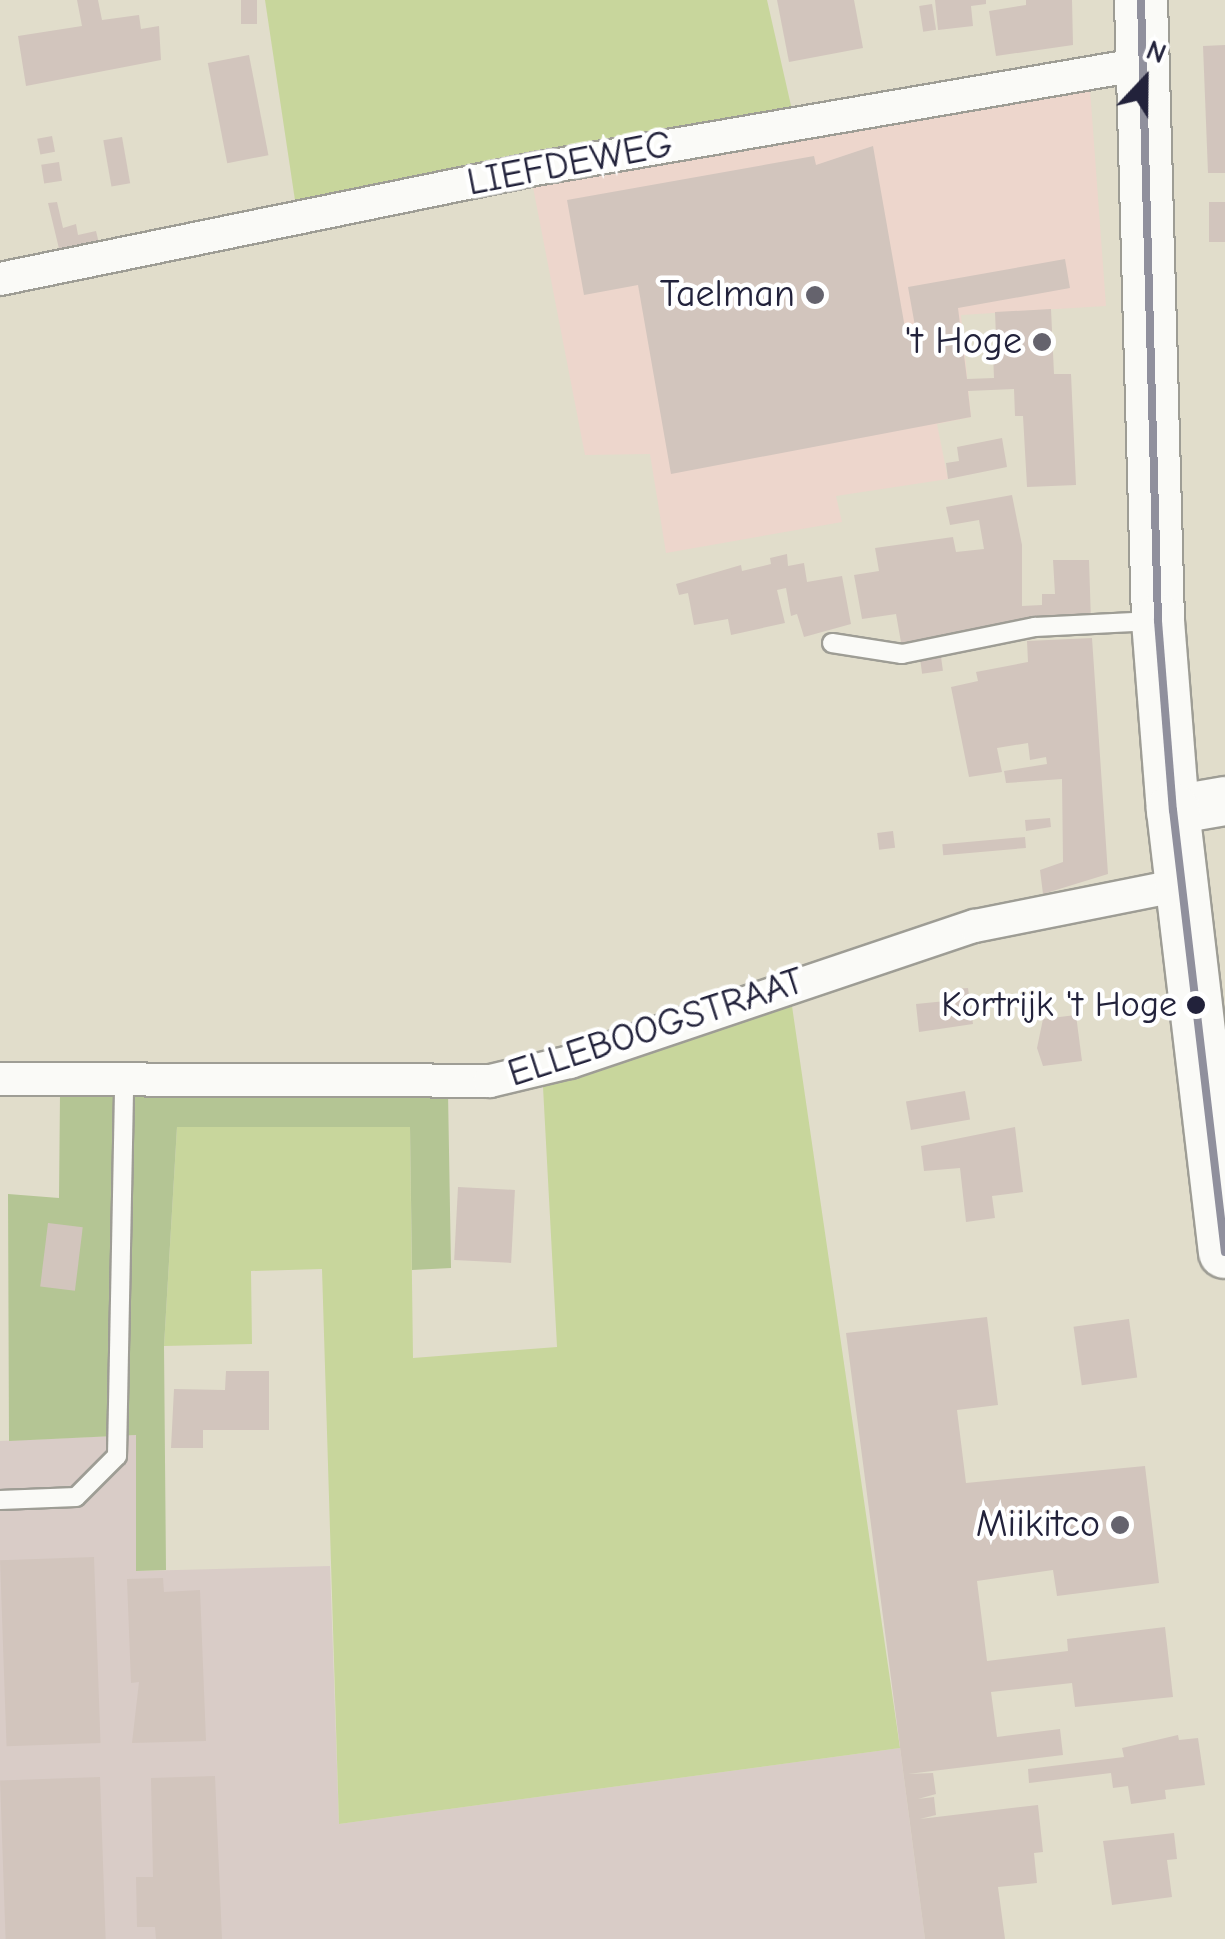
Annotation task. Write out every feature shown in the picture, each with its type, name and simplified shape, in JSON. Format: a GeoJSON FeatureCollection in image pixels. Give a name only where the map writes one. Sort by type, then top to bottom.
{"type":"FeatureCollection","features":[{"type":"Feature","properties":{"kind":"main road"},"geometry":{"type":"LineString","coordinates":[[1140,0],[1158,621],[1172,810],[1225,1252]]}},
{"type":"Feature","properties":{"kind":"street","name":"LIEFDEWEG"},"geometry":{"type":"LineString","coordinates":[[0,278],[535,169],[1142,64]]}},
{"type":"Feature","properties":{"kind":"street"},"geometry":{"type":"LineString","coordinates":[[1172,810],[1225,801]]}},
{"type":"Feature","properties":{"kind":"street","name":"ELLEBOOGSTRAAT"},"geometry":{"type":"LineString","coordinates":[[0,1079],[490,1081],[589,1056],[974,926],[1181,886]]}},
{"type":"Feature","properties":{"kind":"lane"},"geometry":{"type":"LineString","coordinates":[[832,642],[902,654],[1036,627],[1158,621]]}},
{"type":"Feature","properties":{"kind":"lane"},"geometry":{"type":"LineString","coordinates":[[0,1500],[76,1497],[117,1456],[124,1081]]}},
{"type":"Feature","properties":{"kind":"shaded area"},"geometry":{"type":"Polygon","coordinates":[[[1090,89],[1106,306],[961,315],[971,417],[937,424],[948,479],[836,496],[842,522],[666,553],[650,454],[585,455],[531,177],[1090,89]]]}},
{"type":"Feature","properties":{"kind":"shaded area"},"geometry":{"type":"Polygon","coordinates":[[[136,1435],[137,1571],[330,1566],[339,1824],[900,1748],[925,1939],[0,1939],[0,1441],[136,1435]]]}},
{"type":"Feature","properties":{"kind":"green space"},"geometry":{"type":"Polygon","coordinates":[[[265,0],[767,0],[792,110],[296,207],[265,0]]]}},
{"type":"Feature","properties":{"kind":"green space"},"geometry":{"type":"Polygon","coordinates":[[[792,1006],[900,1748],[339,1824],[322,1269],[251,1271],[252,1344],[164,1346],[177,1127],[410,1127],[413,1358],[557,1347],[543,1087],[792,1006]]]}},
{"type":"Feature","properties":{"kind":"green space"},"geometry":{"type":"Polygon","coordinates":[[[448,1092],[451,1268],[412,1270],[410,1127],[177,1127],[164,1346],[166,1570],[136,1571],[136,1435],[9,1441],[8,1194],[59,1198],[60,1094],[448,1092]]]}},
{"type":"Feature","properties":{"kind":"building"},"geometry":{"type":"Polygon","coordinates":[[[77,0],[98,0],[102,20],[139,15],[141,29],[159,26],[161,60],[26,86],[18,36],[82,26],[77,0]]]}},
{"type":"Feature","properties":{"kind":"building"},"geometry":{"type":"Polygon","coordinates":[[[241,0],[257,0],[257,24],[241,24],[241,0]]]}},
{"type":"Feature","properties":{"kind":"building"},"geometry":{"type":"Polygon","coordinates":[[[777,0],[854,0],[863,48],[789,62],[777,0]]]}},
{"type":"Feature","properties":{"kind":"building"},"geometry":{"type":"Polygon","coordinates":[[[935,0],[986,0],[986,4],[971,6],[973,26],[938,30],[935,0]]]}},
{"type":"Feature","properties":{"kind":"building"},"geometry":{"type":"Polygon","coordinates":[[[1026,0],[1072,0],[1073,45],[996,56],[989,11],[1026,5],[1026,0]]]}},
{"type":"Feature","properties":{"kind":"building"},"geometry":{"type":"Polygon","coordinates":[[[932,4],[936,30],[923,32],[919,6],[932,4]]]}},
{"type":"Feature","properties":{"kind":"building"},"geometry":{"type":"Polygon","coordinates":[[[1225,45],[1225,173],[1208,173],[1203,46],[1225,45]]]}},
{"type":"Feature","properties":{"kind":"building"},"geometry":{"type":"Polygon","coordinates":[[[249,55],[268,155],[227,163],[208,63],[249,55]]]}},
{"type":"Feature","properties":{"kind":"building"},"geometry":{"type":"Polygon","coordinates":[[[52,136],[55,152],[40,155],[37,139],[52,136]]]}},
{"type":"Feature","properties":{"kind":"building"},"geometry":{"type":"Polygon","coordinates":[[[122,137],[130,183],[111,187],[103,140],[122,137]]]}},
{"type":"Feature","properties":{"kind":"building"},"geometry":{"type":"Polygon","coordinates":[[[873,146],[905,328],[915,326],[908,287],[1065,259],[1070,288],[958,308],[967,379],[994,378],[993,353],[1023,351],[1022,336],[996,337],[995,312],[1051,309],[1054,374],[1071,374],[1076,485],[1027,487],[1023,416],[1015,416],[1014,389],[968,391],[971,417],[671,474],[638,285],[584,295],[567,200],[814,156],[816,165],[873,146]]]}},
{"type":"Feature","properties":{"kind":"building"},"geometry":{"type":"Polygon","coordinates":[[[59,162],[62,181],[44,184],[41,165],[59,162]]]}},
{"type":"Feature","properties":{"kind":"building"},"geometry":{"type":"Polygon","coordinates":[[[57,202],[63,228],[76,224],[78,235],[96,231],[101,252],[62,261],[48,203],[57,202]]]}},
{"type":"Feature","properties":{"kind":"building"},"geometry":{"type":"Polygon","coordinates":[[[1209,202],[1225,202],[1225,242],[1209,242],[1209,202]]]}},
{"type":"Feature","properties":{"kind":"building"},"geometry":{"type":"Polygon","coordinates":[[[1002,438],[1007,467],[948,479],[946,463],[959,461],[957,447],[1002,438]]]}},
{"type":"Feature","properties":{"kind":"building"},"geometry":{"type":"Polygon","coordinates":[[[1012,495],[1022,545],[1022,606],[1042,605],[1042,594],[1055,594],[1053,560],[1089,560],[1091,622],[902,648],[896,614],[862,619],[854,575],[879,571],[875,548],[953,537],[956,552],[984,549],[979,520],[950,525],[946,507],[1012,495]]]}},
{"type":"Feature","properties":{"kind":"building"},"geometry":{"type":"Polygon","coordinates":[[[787,554],[788,566],[804,563],[807,582],[842,576],[851,624],[804,637],[797,614],[791,616],[786,588],[777,590],[785,623],[731,635],[728,619],[694,625],[688,593],[679,595],[676,584],[741,565],[742,571],[771,564],[770,558],[787,554]]]}},
{"type":"Feature","properties":{"kind":"building"},"geometry":{"type":"Polygon","coordinates":[[[1092,638],[1108,874],[1043,894],[1040,870],[1063,862],[1062,779],[1006,783],[1004,771],[1047,764],[1046,757],[1030,760],[1028,743],[997,748],[1002,772],[969,777],[951,687],[978,681],[976,672],[1028,662],[1027,641],[1092,638]]]}},
{"type":"Feature","properties":{"kind":"building"},"geometry":{"type":"Polygon","coordinates":[[[941,657],[943,671],[922,674],[920,660],[941,657]]]}},
{"type":"Feature","properties":{"kind":"building"},"geometry":{"type":"Polygon","coordinates":[[[1050,818],[1051,827],[1026,831],[1025,820],[1050,818]]]}},
{"type":"Feature","properties":{"kind":"building"},"geometry":{"type":"Polygon","coordinates":[[[893,831],[895,848],[879,850],[877,833],[893,831]]]}},
{"type":"Feature","properties":{"kind":"building"},"geometry":{"type":"Polygon","coordinates":[[[1025,837],[1026,848],[943,855],[942,844],[1025,837]]]}},
{"type":"Feature","properties":{"kind":"building"},"geometry":{"type":"Polygon","coordinates":[[[968,988],[973,1024],[919,1032],[916,1004],[956,1000],[954,989],[968,988]]]}},
{"type":"Feature","properties":{"kind":"building"},"geometry":{"type":"Polygon","coordinates":[[[1076,1015],[1082,1061],[1043,1066],[1037,1048],[1043,1019],[1076,1015]]]}},
{"type":"Feature","properties":{"kind":"building"},"geometry":{"type":"Polygon","coordinates":[[[965,1091],[970,1120],[911,1130],[906,1101],[965,1091]]]}},
{"type":"Feature","properties":{"kind":"building"},"geometry":{"type":"Polygon","coordinates":[[[1015,1127],[1023,1192],[992,1196],[995,1218],[966,1222],[960,1168],[924,1171],[921,1146],[1015,1127]]]}},
{"type":"Feature","properties":{"kind":"building"},"geometry":{"type":"Polygon","coordinates":[[[458,1187],[515,1190],[511,1263],[454,1260],[458,1187]]]}},
{"type":"Feature","properties":{"kind":"building"},"geometry":{"type":"Polygon","coordinates":[[[48,1223],[83,1227],[75,1291],[40,1287],[48,1223]]]}},
{"type":"Feature","properties":{"kind":"building"},"geometry":{"type":"Polygon","coordinates":[[[987,1317],[998,1405],[957,1410],[966,1483],[1145,1466],[1159,1583],[1057,1596],[1053,1570],[977,1581],[987,1661],[1068,1651],[1067,1639],[1165,1627],[1173,1697],[1075,1707],[1072,1683],[991,1692],[997,1737],[1060,1729],[1063,1755],[908,1774],[933,1773],[936,1794],[918,1799],[934,1797],[936,1815],[920,1819],[1038,1805],[1043,1852],[1034,1853],[1037,1883],[998,1887],[1005,1939],[925,1939],[846,1333],[987,1317]]]}},
{"type":"Feature","properties":{"kind":"building"},"geometry":{"type":"Polygon","coordinates":[[[1129,1319],[1137,1377],[1082,1385],[1074,1327],[1129,1319]]]}},
{"type":"Feature","properties":{"kind":"building"},"geometry":{"type":"Polygon","coordinates":[[[226,1371],[269,1371],[269,1430],[203,1430],[203,1448],[171,1448],[174,1389],[225,1390],[226,1371]]]}},
{"type":"Feature","properties":{"kind":"building"},"geometry":{"type":"Polygon","coordinates":[[[94,1557],[100,1743],[7,1746],[0,1560],[94,1557]]]}},
{"type":"Feature","properties":{"kind":"building"},"geometry":{"type":"Polygon","coordinates":[[[163,1578],[164,1592],[200,1590],[206,1741],[132,1743],[139,1682],[131,1683],[127,1579],[163,1578]]]}},
{"type":"Feature","properties":{"kind":"building"},"geometry":{"type":"Polygon","coordinates":[[[1178,1735],[1179,1740],[1198,1738],[1205,1785],[1165,1790],[1166,1799],[1131,1804],[1128,1786],[1113,1788],[1111,1773],[1029,1783],[1028,1769],[1124,1757],[1122,1748],[1178,1735]]]}},
{"type":"Feature","properties":{"kind":"building"},"geometry":{"type":"Polygon","coordinates":[[[215,1776],[222,1939],[156,1939],[155,1927],[137,1927],[136,1877],[153,1877],[151,1778],[215,1776]]]}},
{"type":"Feature","properties":{"kind":"building"},"geometry":{"type":"Polygon","coordinates":[[[100,1777],[106,1939],[6,1939],[0,1780],[100,1777]]]}},
{"type":"Feature","properties":{"kind":"building"},"geometry":{"type":"Polygon","coordinates":[[[1174,1833],[1177,1859],[1167,1860],[1172,1897],[1112,1905],[1103,1841],[1174,1833]]]}},
{"type":"Feature","properties":{"kind":"transit line"},"geometry":{"type":"LineString","coordinates":[[1141,0],[1158,621],[1173,810],[1225,1252]]}},
{"type":"Feature","properties":{"kind":"place","name":"Taelman"},"geometry":{"type":"Point","coordinates":[815,295]}},
{"type":"Feature","properties":{"kind":"place","name":"'t Hoge"},"geometry":{"type":"Point","coordinates":[1042,342]}},
{"type":"Feature","properties":{"kind":"place","name":"Kortrijk 't Hoge"},"geometry":{"type":"Point","coordinates":[1196,1005]}},
{"type":"Feature","properties":{"kind":"place","name":"Miikitco"},"geometry":{"type":"Point","coordinates":[1120,1525]}}]}
